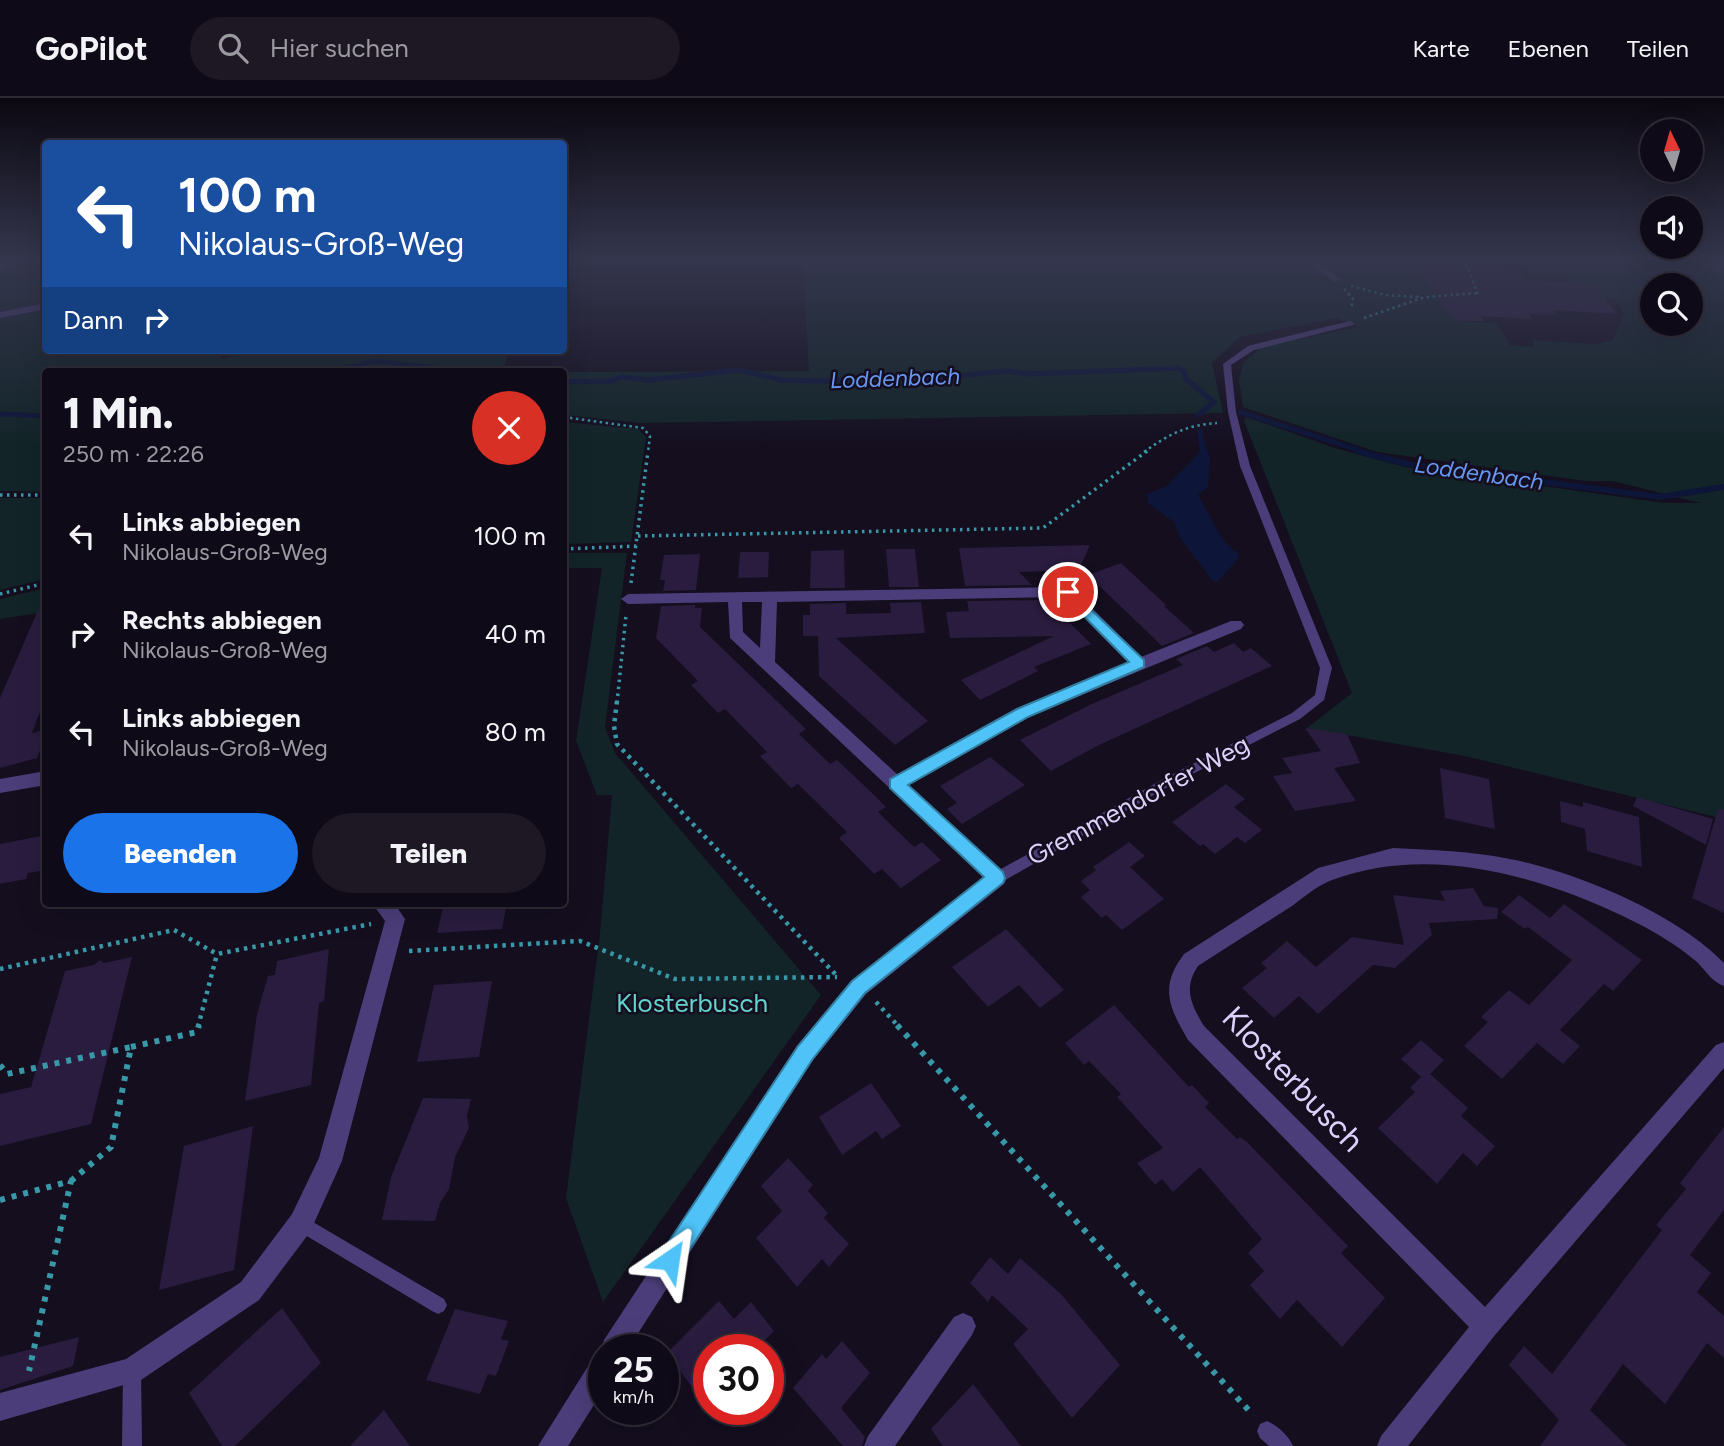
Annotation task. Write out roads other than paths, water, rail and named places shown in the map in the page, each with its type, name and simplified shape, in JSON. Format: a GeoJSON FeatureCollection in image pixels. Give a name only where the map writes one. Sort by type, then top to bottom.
{"type":"FeatureCollection","features":[{"type":"Feature","properties":{"kind":"street"},"geometry":{"type":"LineString","coordinates":[[628,598],[1068,592],[1139,664]]}},
{"type":"Feature","properties":{"kind":"street"},"geometry":{"type":"LineString","coordinates":[[735,596],[735,634],[997,878]]}},
{"type":"Feature","properties":{"kind":"street"},"geometry":{"type":"LineString","coordinates":[[767,664],[770,596]]}},
{"type":"Feature","properties":{"kind":"street"},"geometry":{"type":"LineString","coordinates":[[896,784],[1022,713],[1236,625]]}},
{"type":"Feature","properties":{"kind":"street"},"geometry":{"type":"LineString","coordinates":[[0,786],[42,779]]}},
{"type":"Feature","properties":{"kind":"street","name":"Klosterbusch"},"geometry":{"type":"LineString","coordinates":[[1486,1326],[1196,1033],[1183,1011],[1177,990],[1180,973],[1191,960],[1325,874],[1393,856],[1475,861],[1512,867],[1564,883],[1671,932],[1703,955],[1724,977]]}},
{"type":"Feature","properties":{"kind":"street","name":"Gremmendorfer Weg"},"geometry":{"type":"LineString","coordinates":[[623,1334],[805,1053],[859,987],[997,878]]}},
{"type":"Feature","properties":{"kind":"street"},"geometry":{"type":"LineString","coordinates":[[11,1404],[132,1371],[250,1291],[301,1223],[330,1161],[389,911]]}},
{"type":"Feature","properties":{"kind":"street"},"geometry":{"type":"LineString","coordinates":[[1391,1446],[1486,1326],[1724,1052]]}},
{"type":"Feature","properties":{"kind":"street"},"geometry":{"type":"LineString","coordinates":[[878,1446],[963,1326]]}},
{"type":"Feature","properties":{"kind":"street"},"geometry":{"type":"LineString","coordinates":[[552,1446],[588,1389]]}},
{"type":"Feature","properties":{"kind":"lane","name":"Gremmendorfer Weg"},"geometry":{"type":"LineString","coordinates":[[997,878],[1169,781],[1296,716],[1320,697],[1326,668],[1245,466],[1227,364],[1251,348],[1350,323]]}},
{"type":"Feature","properties":{"kind":"lane"},"geometry":{"type":"LineString","coordinates":[[301,1223],[438,1305]]}},
{"type":"Feature","properties":{"kind":"lane"},"geometry":{"type":"LineString","coordinates":[[132,1371],[132,1446]]}},
{"type":"Feature","properties":{"kind":"lane"},"geometry":{"type":"LineString","coordinates":[[1268,1431],[1283,1446]]}},
{"type":"Feature","properties":{"kind":"water"},"geometry":{"type":"Polygon","coordinates":[[[1198,438],[1204,439],[1210,458],[1208,487],[1198,495],[1220,535],[1239,554],[1238,559],[1217,582],[1212,580],[1180,538],[1175,523],[1148,503],[1147,494],[1167,486],[1200,451],[1198,438]]]}},
{"type":"Feature","properties":{"kind":"waterway","name":"Loddenbach"},"geometry":{"type":"LineString","coordinates":[[347,368],[376,361],[433,368]]}},
{"type":"Feature","properties":{"kind":"waterway","name":"Loddenbach"},"geometry":{"type":"LineString","coordinates":[[567,382],[612,381],[621,377],[649,380],[739,370],[781,380],[825,381],[907,376],[937,378],[1007,371],[1028,374],[1179,368],[1184,371],[1186,379],[1214,402],[1198,415]]}},
{"type":"Feature","properties":{"kind":"waterway","name":"Loddenbach"},"geometry":{"type":"LineString","coordinates":[[1240,412],[1364,452]]}},
{"type":"Feature","properties":{"kind":"waterway","name":"Loddenbach"},"geometry":{"type":"LineString","coordinates":[[0,414],[42,416]]}},
{"type":"Feature","properties":{"kind":"waterway"},"geometry":{"type":"LineString","coordinates":[[1200,431],[1201,438]]}},
{"type":"Feature","properties":{"kind":"waterway","name":"Loddenbach"},"geometry":{"type":"LineString","coordinates":[[1357,451],[1412,465],[1660,497],[1724,487]]}}]}
